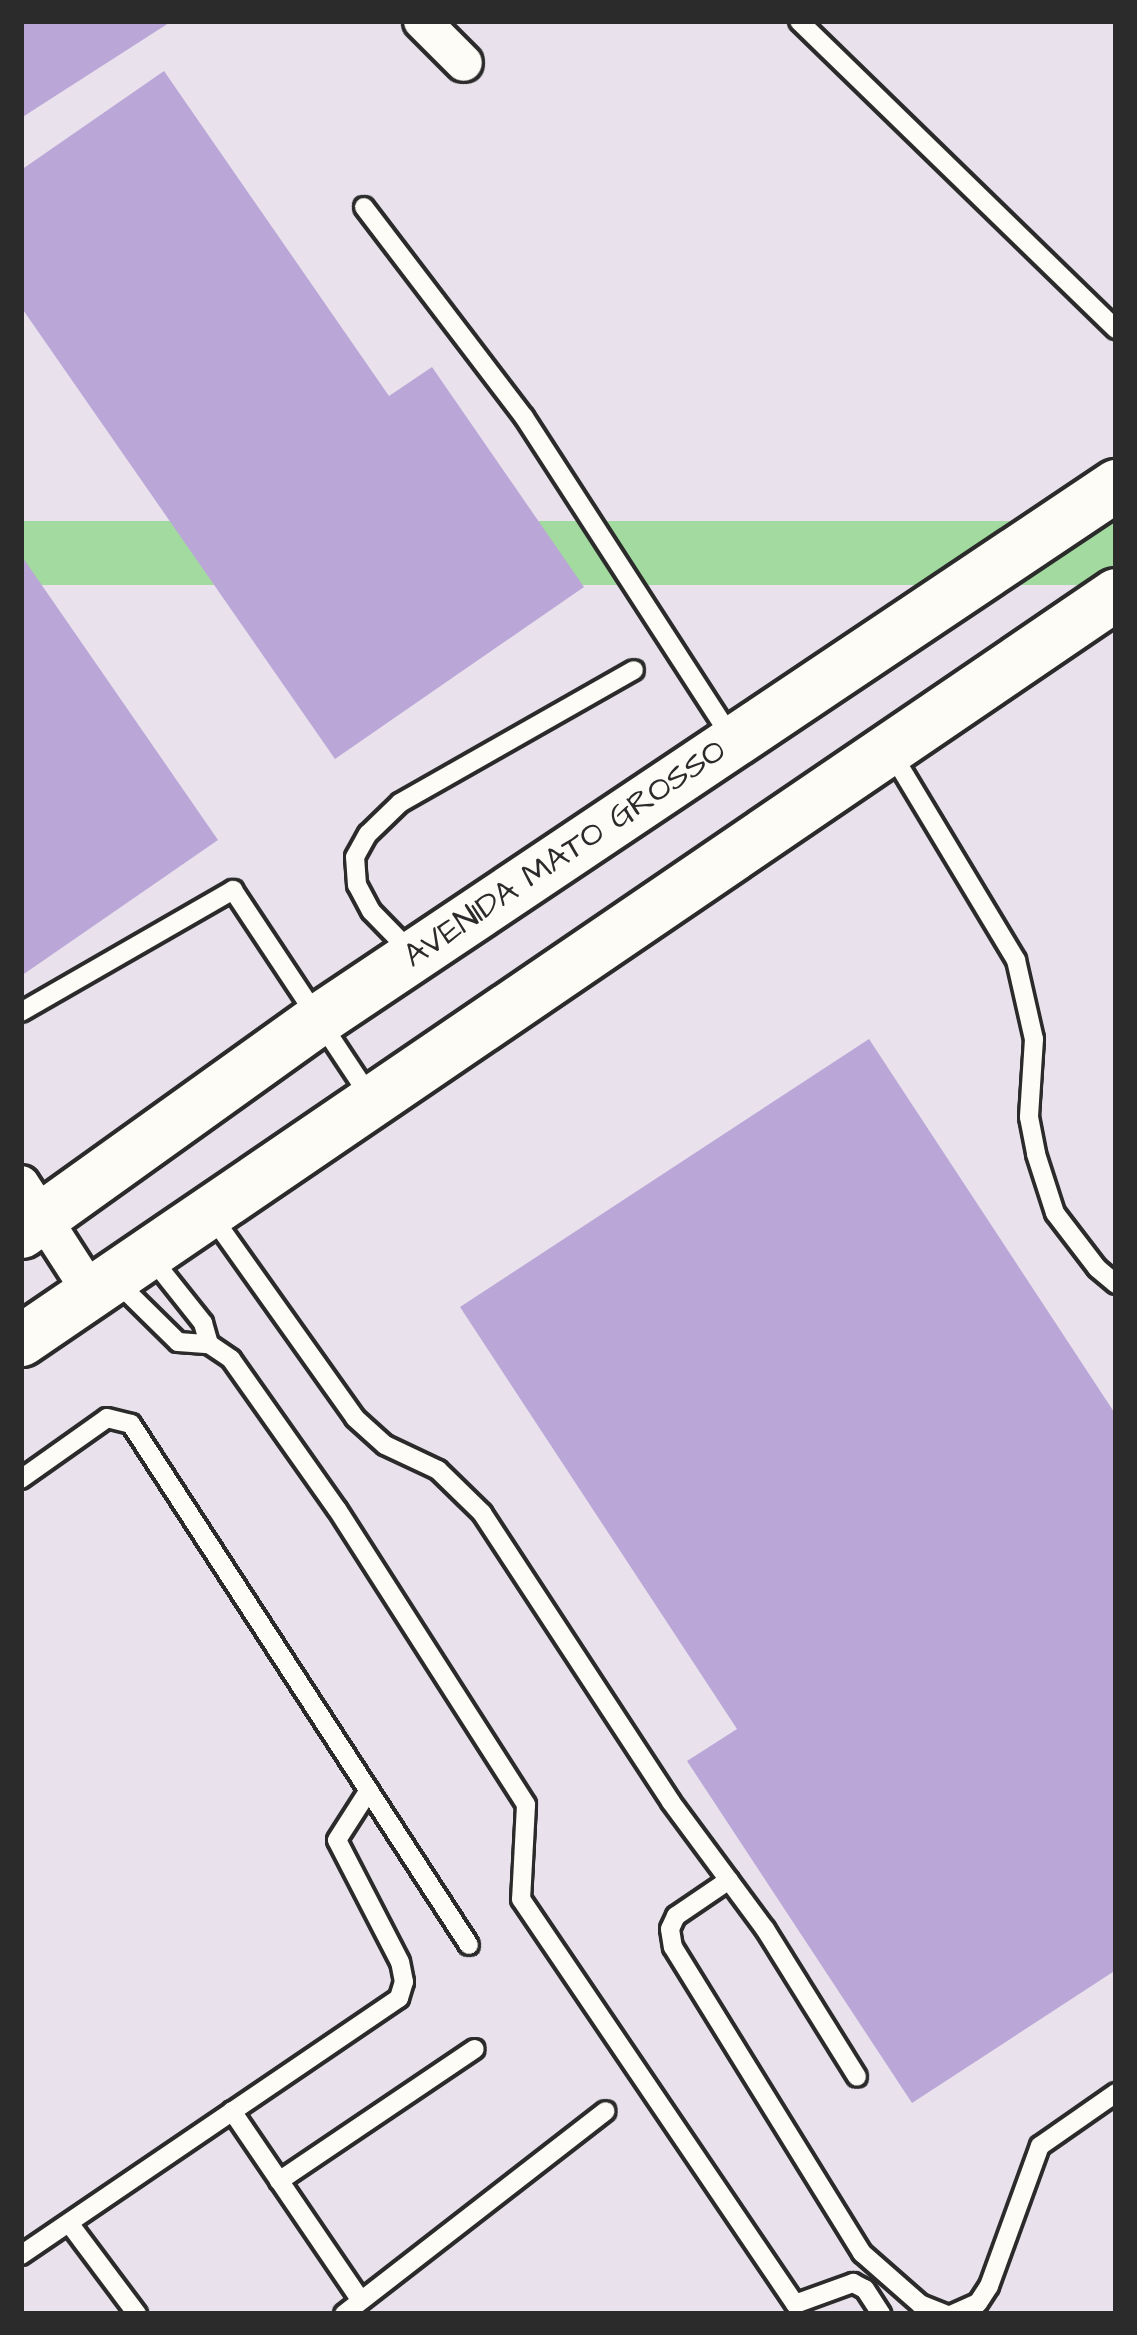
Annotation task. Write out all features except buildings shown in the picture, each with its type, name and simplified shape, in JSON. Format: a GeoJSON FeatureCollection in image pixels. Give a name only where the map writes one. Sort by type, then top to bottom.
{"type":"FeatureCollection","features":[{"type":"Feature","properties":{"kind":"main road","name":"AVENIDA MATO GROSSO"},"geometry":{"type":"LineString","coordinates":[[28,1210],[1116,485]]}},
{"type":"Feature","properties":{"kind":"main road"},"geometry":{"type":"LineString","coordinates":[[21,1340],[1116,594]]}},
{"type":"Feature","properties":{"kind":"street"},"geometry":{"type":"LineString","coordinates":[[422,21],[464,63]]}},
{"type":"Feature","properties":{"kind":"street"},"geometry":{"type":"LineString","coordinates":[[28,1210],[116,1273]]}},
{"type":"Feature","properties":{"kind":"lane"},"geometry":{"type":"LineString","coordinates":[[799,21],[1116,329]]}},
{"type":"Feature","properties":{"kind":"lane"},"geometry":{"type":"LineString","coordinates":[[364,207],[524,417],[733,742]]}},
{"type":"Feature","properties":{"kind":"lane"},"geometry":{"type":"LineString","coordinates":[[414,955],[371,911],[356,885],[355,856],[368,833],[400,803],[634,670]]}},
{"type":"Feature","properties":{"kind":"lane"},"geometry":{"type":"LineString","coordinates":[[888,748],[1016,960],[1034,1039],[1029,1117],[1036,1154],[1055,1214],[1097,1268],[1116,1284]]}},
{"type":"Feature","properties":{"kind":"lane"},"geometry":{"type":"LineString","coordinates":[[21,1012],[233,890],[370,1098]]}},
{"type":"Feature","properties":{"kind":"lane"},"geometry":{"type":"LineString","coordinates":[[208,1210],[356,1418],[385,1445],[438,1471],[482,1513],[857,2077]]}},
{"type":"Feature","properties":{"kind":"lane"},"geometry":{"type":"LineString","coordinates":[[116,1273],[178,1342],[209,1345],[231,1359],[337,1510],[526,1805],[520,1899],[795,2304],[853,2283],[865,2289],[881,2314]]}},
{"type":"Feature","properties":{"kind":"lane"},"geometry":{"type":"LineString","coordinates":[[116,1273],[203,1323],[209,1345]]}},
{"type":"Feature","properties":{"kind":"lane"},"geometry":{"type":"LineString","coordinates":[[21,1479],[107,1418],[131,1424],[470,1946]]}},
{"type":"Feature","properties":{"kind":"lane"},"geometry":{"type":"LineString","coordinates":[[21,2255],[399,1998],[404,1982],[400,1962],[337,1840],[369,1790]]}},
{"type":"Feature","properties":{"kind":"lane"},"geometry":{"type":"LineString","coordinates":[[729,1880],[676,1916],[670,1929],[673,1947],[862,2253],[920,2304],[949,2314],[978,2302],[989,2286],[1040,2146],[1116,2093]]}},
{"type":"Feature","properties":{"kind":"lane"},"geometry":{"type":"LineString","coordinates":[[279,2181],[475,2049]]}},
{"type":"Feature","properties":{"kind":"lane"},"geometry":{"type":"LineString","coordinates":[[232,2111],[359,2298]]}},
{"type":"Feature","properties":{"kind":"lane"},"geometry":{"type":"LineString","coordinates":[[344,2314],[606,2111]]}},
{"type":"Feature","properties":{"kind":"lane"},"geometry":{"type":"LineString","coordinates":[[69,2223],[136,2314]]}},
{"type":"Feature","properties":{"kind":"green space"},"geometry":{"type":"Polygon","coordinates":[[[21,521],[1116,521],[1116,585],[21,585],[21,521]]]}}]}
